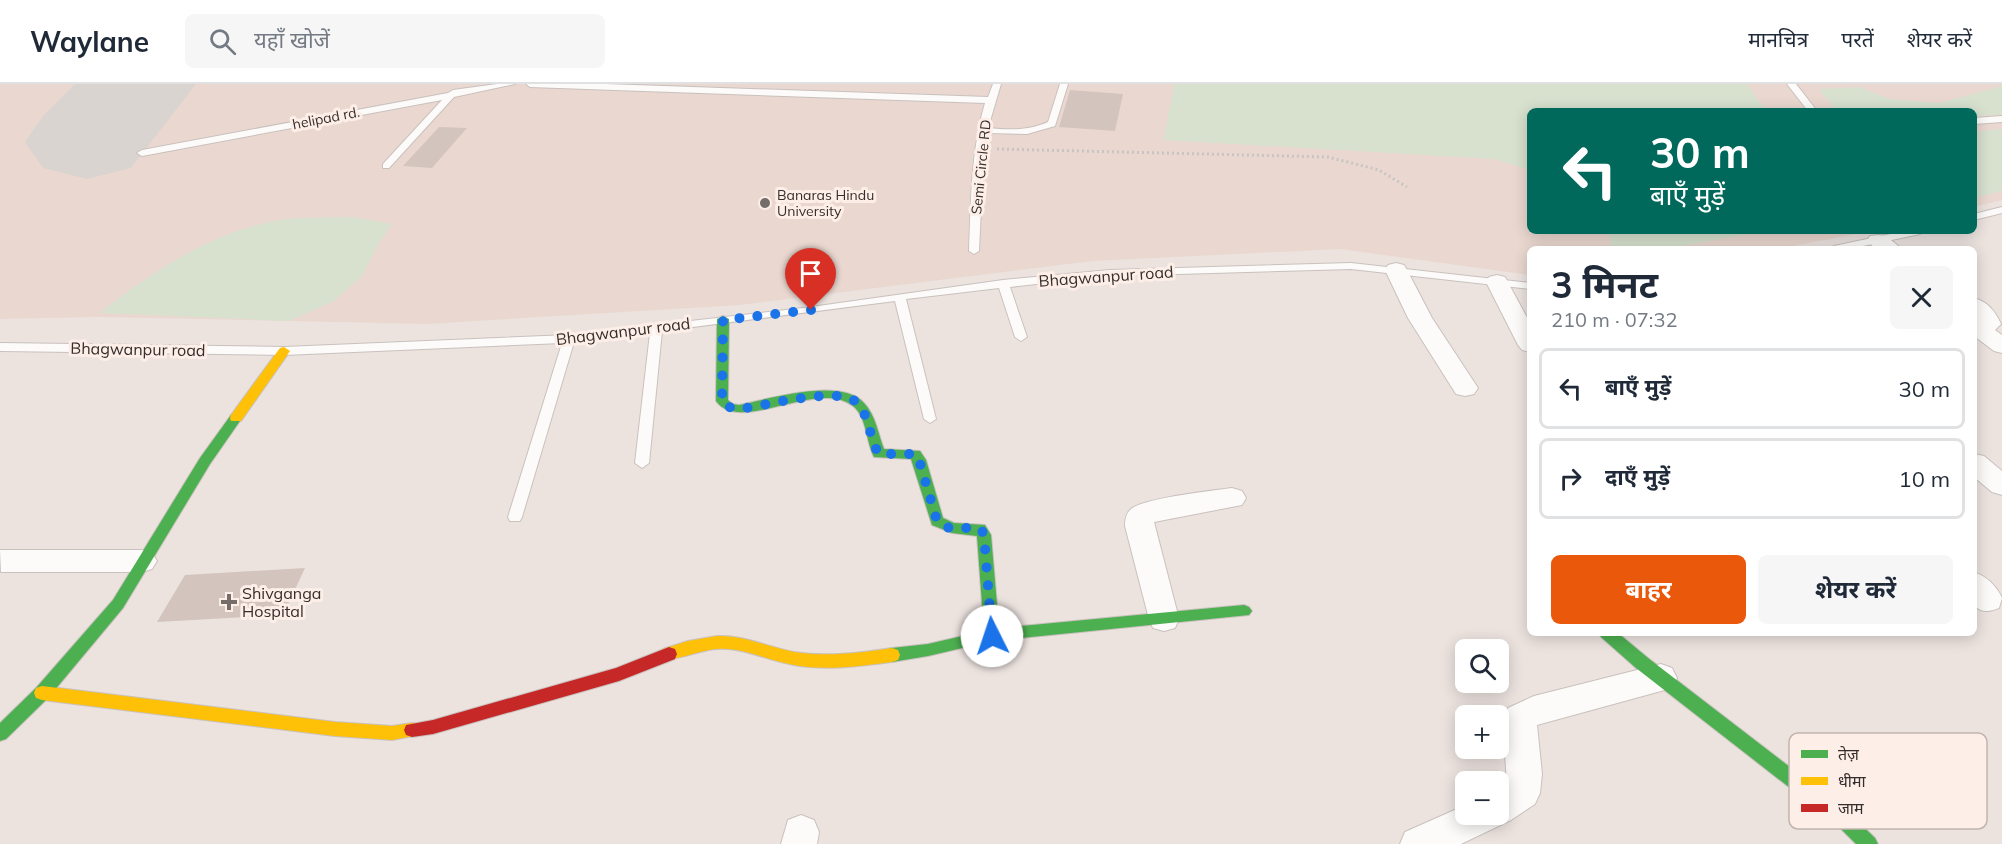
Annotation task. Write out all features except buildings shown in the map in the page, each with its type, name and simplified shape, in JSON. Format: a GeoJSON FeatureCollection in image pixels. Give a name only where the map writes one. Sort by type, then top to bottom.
{"type":"FeatureCollection","features":[{"type":"Feature","properties":{"kind":"street"},"geometry":{"type":"LineString","coordinates":[[1396,270],[1420,318],[1465,388]]}},
{"type":"Feature","properties":{"kind":"street"},"geometry":{"type":"LineString","coordinates":[[1497,282],[1527,339]]}},
{"type":"Feature","properties":{"kind":"street"},"geometry":{"type":"LineString","coordinates":[[1977,307],[1985,315],[1989,324],[1983,327],[1984,333],[2002,346]]}},
{"type":"Feature","properties":{"kind":"street"},"geometry":{"type":"LineString","coordinates":[[723,320],[722,401],[728,407],[740,409],[828,395],[845,396],[857,402],[864,412],[873,443],[879,454],[915,454],[919,460],[937,521],[943,528],[970,526],[981,529],[984,535],[992,636]]}},
{"type":"Feature","properties":{"kind":"street"},"geometry":{"type":"LineString","coordinates":[[0,734],[42,693],[118,604],[141,561],[205,460],[284,351]]}},
{"type":"Feature","properties":{"kind":"street"},"geometry":{"type":"LineString","coordinates":[[1977,465],[2001,482]]}},
{"type":"Feature","properties":{"kind":"street"},"geometry":{"type":"LineString","coordinates":[[1164,619],[1139,526],[1140,517],[1147,513],[1232,498]]}},
{"type":"Feature","properties":{"kind":"street"},"geometry":{"type":"LineString","coordinates":[[0,561],[141,561]]}},
{"type":"Feature","properties":{"kind":"street"},"geometry":{"type":"LineString","coordinates":[[42,693],[335,729],[392,733],[433,727],[608,677],[703,643],[727,642],[745,645],[785,658],[828,661],[862,659],[928,650],[992,636],[1244,611]]}},
{"type":"Feature","properties":{"kind":"street"},"geometry":{"type":"LineString","coordinates":[[1611,636],[1789,777]]}},
{"type":"Feature","properties":{"kind":"street"},"geometry":{"type":"LineString","coordinates":[[1509,801],[1522,793],[1526,780],[1519,728],[1520,717],[1534,710],[1661,678]]}},
{"type":"Feature","properties":{"kind":"street"},"geometry":{"type":"LineString","coordinates":[[1418,844],[1432,840],[1463,825]]}},
{"type":"Feature","properties":{"kind":"street"},"geometry":{"type":"LineString","coordinates":[[1853,829],[1869,844]]}},
{"type":"Feature","properties":{"kind":"lane","name":"helipad rd."},"geometry":{"type":"LineString","coordinates":[[142,153],[453,93],[511,84]]}},
{"type":"Feature","properties":{"kind":"lane"},"geometry":{"type":"LineString","coordinates":[[530,84],[989,100]]}},
{"type":"Feature","properties":{"kind":"lane","name":"Semi Circle RD"},"geometry":{"type":"LineString","coordinates":[[974,251],[980,149],[989,100],[997,84]]}},
{"type":"Feature","properties":{"kind":"lane"},"geometry":{"type":"LineString","coordinates":[[983,130],[1027,133],[1052,124],[1064,84]]}},
{"type":"Feature","properties":{"kind":"lane"},"geometry":{"type":"LineString","coordinates":[[1791,84],[1811,108]]}},
{"type":"Feature","properties":{"kind":"lane"},"geometry":{"type":"LineString","coordinates":[[386,166],[453,93]]}},
{"type":"Feature","properties":{"kind":"lane"},"geometry":{"type":"LineString","coordinates":[[1977,121],[2002,119]]}},
{"type":"Feature","properties":{"kind":"lane"},"geometry":{"type":"LineString","coordinates":[[1977,216],[2002,210]]}},
{"type":"Feature","properties":{"kind":"lane"},"geometry":{"type":"LineString","coordinates":[[1884,245],[1911,234]]}},
{"type":"Feature","properties":{"kind":"lane","name":"Bhagwanpur road"},"geometry":{"type":"LineString","coordinates":[[0,347],[284,351],[569,339],[1003,284],[1110,273],[1351,266],[1527,286]]}},
{"type":"Feature","properties":{"kind":"lane"},"geometry":{"type":"LineString","coordinates":[[1003,284],[1021,337]]}},
{"type":"Feature","properties":{"kind":"lane"},"geometry":{"type":"LineString","coordinates":[[900,298],[930,419]]}},
{"type":"Feature","properties":{"kind":"lane"},"geometry":{"type":"LineString","coordinates":[[642,463],[657,327]]}},
{"type":"Feature","properties":{"kind":"lane"},"geometry":{"type":"LineString","coordinates":[[515,517],[569,339]]}},
{"type":"Feature","properties":{"kind":"path"},"geometry":{"type":"LineString","coordinates":[[980,149],[1328,157],[1379,170],[1407,187]]}},
{"type":"Feature","properties":{"kind":"shaded area","name":"Banaras Hindu University"},"geometry":{"type":"Polygon","coordinates":[[[0,84],[2002,84],[2002,200],[1977,206],[1977,108],[1527,108],[1527,234],[1856,234],[1794,246],[1527,246],[1527,275],[1340,249],[1093,261],[740,305],[427,324],[99,317],[0,319],[0,84]]]}},
{"type":"Feature","properties":{"kind":"green space"},"geometry":{"type":"Polygon","coordinates":[[[1174,84],[1747,84],[1764,108],[1527,108],[1527,169],[1494,159],[1164,140],[1174,84]]]}},
{"type":"Feature","properties":{"kind":"green space"},"geometry":{"type":"Polygon","coordinates":[[[2002,86],[2002,114],[1977,116],[1977,108],[1834,108],[1819,89],[1859,87],[1890,99],[1939,103],[2002,86]]]}},
{"type":"Feature","properties":{"kind":"green space"},"geometry":{"type":"Polygon","coordinates":[[[2002,129],[2002,191],[1977,197],[1977,132],[2002,129]]]}},
{"type":"Feature","properties":{"kind":"green space"},"geometry":{"type":"Polygon","coordinates":[[[353,217],[392,224],[362,276],[334,301],[289,321],[100,313],[159,270],[224,236],[280,220],[353,217]]]}},
{"type":"Feature","properties":{"kind":"green space"},"geometry":{"type":"Polygon","coordinates":[[[1609,234],[1749,234],[1683,246],[1611,246],[1609,234]]]}},
{"type":"Feature","properties":{"kind":"runway"},"geometry":{"type":"LineString","coordinates":[[87,142],[139,84]]}},
{"type":"Feature","properties":{"kind":"traffic: fast"},"geometry":{"type":"LineString","coordinates":[[723,319],[722,401],[728,407],[739,409],[817,395],[847,398],[862,408],[879,454],[915,454],[919,460],[937,521],[952,528],[980,529],[984,535],[992,635]]}},
{"type":"Feature","properties":{"kind":"traffic: fast"},"geometry":{"type":"LineString","coordinates":[[0,734],[42,693],[118,604],[205,461],[236,418]]}},
{"type":"Feature","properties":{"kind":"traffic: fast"},"geometry":{"type":"LineString","coordinates":[[892,655],[928,650],[992,635],[1244,611]]}},
{"type":"Feature","properties":{"kind":"traffic: fast"},"geometry":{"type":"LineString","coordinates":[[1610,636],[1789,777]]}},
{"type":"Feature","properties":{"kind":"traffic: fast"},"geometry":{"type":"LineString","coordinates":[[1853,829],[1869,844]]}},
{"type":"Feature","properties":{"kind":"traffic: slow"},"geometry":{"type":"LineString","coordinates":[[236,418],[284,351]]}},
{"type":"Feature","properties":{"kind":"traffic: slow"},"geometry":{"type":"LineString","coordinates":[[669,654],[697,645],[726,642],[804,660],[848,660],[892,655]]}},
{"type":"Feature","properties":{"kind":"traffic: slow"},"geometry":{"type":"LineString","coordinates":[[42,693],[335,729],[392,733],[412,730]]}},
{"type":"Feature","properties":{"kind":"traffic: jam"},"geometry":{"type":"LineString","coordinates":[[412,730],[433,727],[619,674],[669,654]]}},
{"type":"Feature","properties":{"kind":"place","name":"Banaras Hindu University"},"geometry":{"type":"Point","coordinates":[765,203]}},
{"type":"Feature","properties":{"kind":"place","name":"Shivganga Hospital"},"geometry":{"type":"Point","coordinates":[229,602]}},
{"type":"Feature","properties":{"kind":"route"},"geometry":{"type":"LineString","coordinates":[[811,310],[723,320],[722,401],[728,407],[740,409],[828,395],[845,396],[857,402],[864,412],[873,443],[879,454],[915,454],[919,460],[937,521],[943,528],[970,526],[981,529],[984,535],[992,636]]}}]}
